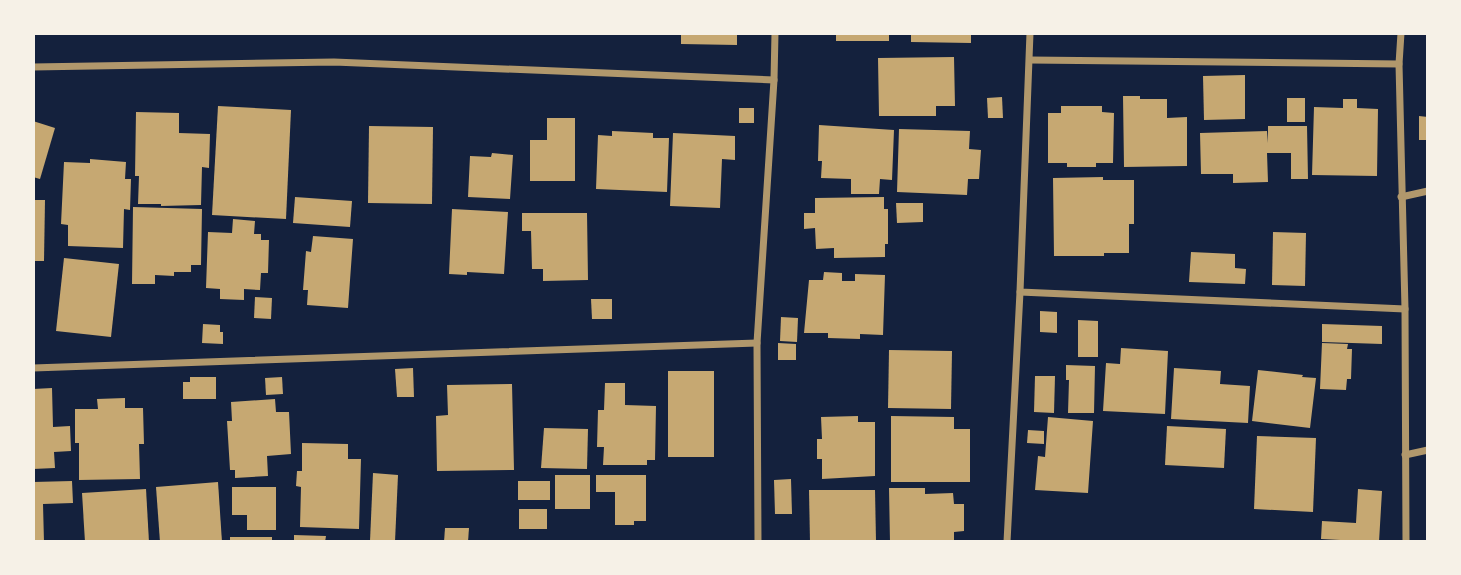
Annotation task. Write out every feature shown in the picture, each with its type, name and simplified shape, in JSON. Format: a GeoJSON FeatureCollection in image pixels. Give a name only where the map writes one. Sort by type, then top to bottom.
{"type":"FeatureCollection","features":[{"type":"Feature","properties":{"kind":"street"},"geometry":{"type":"LineString","coordinates":[[758,542],[757,343],[775,33]]}},
{"type":"Feature","properties":{"kind":"street"},"geometry":{"type":"LineString","coordinates":[[1007,542],[1030,33]]}},
{"type":"Feature","properties":{"kind":"street"},"geometry":{"type":"LineString","coordinates":[[1401,33],[1399,64],[1405,309],[1406,542]]}},
{"type":"Feature","properties":{"kind":"street"},"geometry":{"type":"LineString","coordinates":[[1030,60],[1399,64]]}},
{"type":"Feature","properties":{"kind":"street"},"geometry":{"type":"LineString","coordinates":[[33,67],[334,62],[774,80]]}},
{"type":"Feature","properties":{"kind":"street"},"geometry":{"type":"LineString","coordinates":[[1401,197],[1428,191]]}},
{"type":"Feature","properties":{"kind":"street"},"geometry":{"type":"LineString","coordinates":[[1020,292],[1405,309]]}},
{"type":"Feature","properties":{"kind":"street"},"geometry":{"type":"LineString","coordinates":[[33,368],[757,343]]}},
{"type":"Feature","properties":{"kind":"street"},"geometry":{"type":"LineString","coordinates":[[1405,455],[1428,450]]}},
{"type":"Feature","properties":{"kind":"building"},"geometry":{"type":"Polygon","coordinates":[[[681,33],[737,33],[737,45],[681,44],[681,33]]]}},
{"type":"Feature","properties":{"kind":"building"},"geometry":{"type":"Polygon","coordinates":[[[836,33],[889,33],[889,41],[836,41],[836,33]]]}},
{"type":"Feature","properties":{"kind":"building"},"geometry":{"type":"Polygon","coordinates":[[[911,33],[971,33],[971,43],[911,42],[911,33]]]}},
{"type":"Feature","properties":{"kind":"building"},"geometry":{"type":"Polygon","coordinates":[[[954,57],[955,106],[936,106],[936,116],[879,116],[878,58],[954,57]]]}},
{"type":"Feature","properties":{"kind":"building"},"geometry":{"type":"Polygon","coordinates":[[[1245,75],[1245,119],[1204,120],[1203,76],[1245,75]]]}},
{"type":"Feature","properties":{"kind":"building"},"geometry":{"type":"Polygon","coordinates":[[[1123,96],[1167,99],[1167,118],[1187,117],[1187,166],[1124,167],[1123,96]]]}},
{"type":"Feature","properties":{"kind":"building"},"geometry":{"type":"Polygon","coordinates":[[[1002,97],[1003,118],[988,118],[987,98],[1002,97]]]}},
{"type":"Feature","properties":{"kind":"building"},"geometry":{"type":"Polygon","coordinates":[[[1287,98],[1305,98],[1305,122],[1287,122],[1287,98]]]}},
{"type":"Feature","properties":{"kind":"building"},"geometry":{"type":"Polygon","coordinates":[[[1343,99],[1357,99],[1357,108],[1378,109],[1377,176],[1312,175],[1314,107],[1343,108],[1343,99]]]}},
{"type":"Feature","properties":{"kind":"building"},"geometry":{"type":"Polygon","coordinates":[[[218,106],[291,110],[286,219],[212,215],[218,106]]]}},
{"type":"Feature","properties":{"kind":"building"},"geometry":{"type":"Polygon","coordinates":[[[1061,106],[1102,106],[1102,112],[1114,113],[1113,163],[1096,163],[1096,167],[1067,167],[1067,163],[1048,163],[1048,113],[1061,113],[1061,106]]]}},
{"type":"Feature","properties":{"kind":"building"},"geometry":{"type":"Polygon","coordinates":[[[739,108],[754,108],[754,123],[739,123],[739,108]]]}},
{"type":"Feature","properties":{"kind":"building"},"geometry":{"type":"Polygon","coordinates":[[[136,112],[179,113],[179,133],[210,134],[209,168],[202,167],[201,205],[138,204],[139,176],[135,176],[136,112]]]}},
{"type":"Feature","properties":{"kind":"building"},"geometry":{"type":"Polygon","coordinates":[[[1419,116],[1428,117],[1428,140],[1419,140],[1419,116]]]}},
{"type":"Feature","properties":{"kind":"building"},"geometry":{"type":"Polygon","coordinates":[[[547,118],[575,118],[575,181],[530,181],[530,140],[547,140],[547,118]]]}},
{"type":"Feature","properties":{"kind":"building"},"geometry":{"type":"Polygon","coordinates":[[[33,121],[55,128],[40,179],[33,177],[33,121]]]}},
{"type":"Feature","properties":{"kind":"building"},"geometry":{"type":"Polygon","coordinates":[[[819,125],[894,130],[892,180],[880,179],[879,194],[851,194],[851,179],[821,178],[822,161],[818,161],[819,125]]]}},
{"type":"Feature","properties":{"kind":"building"},"geometry":{"type":"Polygon","coordinates":[[[369,126],[433,127],[432,204],[368,203],[369,126]]]}},
{"type":"Feature","properties":{"kind":"building"},"geometry":{"type":"Polygon","coordinates":[[[1268,126],[1307,126],[1308,179],[1291,179],[1291,153],[1267,153],[1268,182],[1233,183],[1233,174],[1201,174],[1200,133],[1267,131],[1268,143],[1268,126]]]}},
{"type":"Feature","properties":{"kind":"building"},"geometry":{"type":"Polygon","coordinates":[[[899,129],[970,131],[969,149],[981,150],[979,179],[968,179],[967,195],[897,192],[899,129]]]}},
{"type":"Feature","properties":{"kind":"building"},"geometry":{"type":"Polygon","coordinates":[[[612,131],[653,133],[653,138],[669,138],[667,192],[596,189],[598,135],[612,136],[612,131]]]}},
{"type":"Feature","properties":{"kind":"building"},"geometry":{"type":"Polygon","coordinates":[[[673,133],[735,136],[735,160],[722,159],[720,208],[670,206],[673,133]]]}},
{"type":"Feature","properties":{"kind":"building"},"geometry":{"type":"Polygon","coordinates":[[[492,153],[513,155],[510,199],[468,197],[470,156],[491,157],[492,153]]]}},
{"type":"Feature","properties":{"kind":"building"},"geometry":{"type":"Polygon","coordinates":[[[90,159],[126,162],[125,179],[131,179],[130,210],[124,209],[123,248],[68,246],[68,225],[61,224],[64,162],[90,163],[90,159]]]}},
{"type":"Feature","properties":{"kind":"building"},"geometry":{"type":"Polygon","coordinates":[[[1103,177],[1103,180],[1134,180],[1134,224],[1129,224],[1129,253],[1054,256],[1053,178],[1103,177]]]}},
{"type":"Feature","properties":{"kind":"building"},"geometry":{"type":"Polygon","coordinates":[[[295,197],[352,201],[350,227],[293,223],[295,197]]]}},
{"type":"Feature","properties":{"kind":"building"},"geometry":{"type":"Polygon","coordinates":[[[884,197],[884,209],[888,209],[888,244],[885,244],[885,257],[834,258],[834,248],[816,249],[815,228],[804,229],[804,213],[815,213],[815,198],[884,197]]]}},
{"type":"Feature","properties":{"kind":"building"},"geometry":{"type":"Polygon","coordinates":[[[33,200],[45,200],[44,261],[33,261],[33,200]]]}},
{"type":"Feature","properties":{"kind":"building"},"geometry":{"type":"Polygon","coordinates":[[[896,203],[923,203],[923,222],[897,223],[896,203]]]}},
{"type":"Feature","properties":{"kind":"building"},"geometry":{"type":"Polygon","coordinates":[[[133,207],[202,209],[201,265],[191,265],[191,272],[174,272],[174,276],[155,275],[155,284],[132,284],[133,207]]]}},
{"type":"Feature","properties":{"kind":"building"},"geometry":{"type":"Polygon","coordinates":[[[452,209],[508,212],[504,274],[449,274],[452,209]]]}},
{"type":"Feature","properties":{"kind":"building"},"geometry":{"type":"Polygon","coordinates":[[[522,213],[587,213],[588,280],[543,281],[543,269],[532,269],[531,231],[522,231],[522,213]]]}},
{"type":"Feature","properties":{"kind":"building"},"geometry":{"type":"Polygon","coordinates":[[[233,219],[255,221],[254,234],[261,234],[261,240],[269,240],[268,273],[261,273],[260,290],[244,289],[244,300],[220,299],[220,289],[206,288],[208,232],[232,233],[233,219]]]}},
{"type":"Feature","properties":{"kind":"building"},"geometry":{"type":"Polygon","coordinates":[[[1273,232],[1306,233],[1305,286],[1272,285],[1273,232]]]}},
{"type":"Feature","properties":{"kind":"building"},"geometry":{"type":"Polygon","coordinates":[[[313,236],[353,239],[348,308],[307,305],[308,290],[303,290],[306,251],[311,252],[313,236]]]}},
{"type":"Feature","properties":{"kind":"building"},"geometry":{"type":"Polygon","coordinates":[[[1191,252],[1235,254],[1235,268],[1246,269],[1245,284],[1189,282],[1191,252]]]}},
{"type":"Feature","properties":{"kind":"building"},"geometry":{"type":"Polygon","coordinates":[[[64,258],[119,264],[111,337],[56,331],[64,258]]]}},
{"type":"Feature","properties":{"kind":"building"},"geometry":{"type":"Polygon","coordinates":[[[824,272],[842,273],[842,281],[855,281],[855,274],[885,275],[883,335],[860,334],[860,339],[828,338],[828,333],[804,333],[809,280],[823,280],[824,272]]]}},
{"type":"Feature","properties":{"kind":"building"},"geometry":{"type":"Polygon","coordinates":[[[255,297],[272,298],[271,319],[254,318],[255,297]]]}},
{"type":"Feature","properties":{"kind":"building"},"geometry":{"type":"Polygon","coordinates":[[[591,299],[612,299],[612,319],[592,319],[591,299]]]}},
{"type":"Feature","properties":{"kind":"building"},"geometry":{"type":"Polygon","coordinates":[[[1040,311],[1057,312],[1057,333],[1040,332],[1040,311]]]}},
{"type":"Feature","properties":{"kind":"building"},"geometry":{"type":"Polygon","coordinates":[[[781,317],[798,318],[797,342],[780,341],[781,317]]]}},
{"type":"Feature","properties":{"kind":"building"},"geometry":{"type":"Polygon","coordinates":[[[1078,320],[1098,321],[1098,357],[1078,357],[1078,320]]]}},
{"type":"Feature","properties":{"kind":"building"},"geometry":{"type":"Polygon","coordinates":[[[203,324],[220,325],[223,344],[202,343],[203,324]]]}},
{"type":"Feature","properties":{"kind":"building"},"geometry":{"type":"Polygon","coordinates":[[[1322,324],[1382,326],[1382,344],[1322,342],[1322,324]]]}},
{"type":"Feature","properties":{"kind":"building"},"geometry":{"type":"Polygon","coordinates":[[[778,343],[796,344],[796,360],[778,360],[778,343]]]}},
{"type":"Feature","properties":{"kind":"building"},"geometry":{"type":"Polygon","coordinates":[[[1322,343],[1348,344],[1347,349],[1352,349],[1351,379],[1347,379],[1346,390],[1320,389],[1322,343]]]}},
{"type":"Feature","properties":{"kind":"building"},"geometry":{"type":"Polygon","coordinates":[[[1121,348],[1168,351],[1165,414],[1103,411],[1106,363],[1120,364],[1121,348]]]}},
{"type":"Feature","properties":{"kind":"building"},"geometry":{"type":"Polygon","coordinates":[[[889,350],[952,351],[951,409],[888,408],[889,350]]]}},
{"type":"Feature","properties":{"kind":"building"},"geometry":{"type":"Polygon","coordinates":[[[1066,365],[1095,366],[1094,413],[1068,413],[1069,380],[1066,380],[1066,365]]]}},
{"type":"Feature","properties":{"kind":"building"},"geometry":{"type":"Polygon","coordinates":[[[413,368],[414,397],[397,397],[395,369],[413,368]]]}},
{"type":"Feature","properties":{"kind":"building"},"geometry":{"type":"Polygon","coordinates":[[[1174,368],[1221,371],[1220,384],[1250,386],[1248,423],[1171,419],[1174,368]]]}},
{"type":"Feature","properties":{"kind":"building"},"geometry":{"type":"Polygon","coordinates":[[[1258,370],[1316,378],[1310,428],[1252,421],[1258,370]]]}},
{"type":"Feature","properties":{"kind":"building"},"geometry":{"type":"Polygon","coordinates":[[[668,371],[714,371],[714,457],[668,457],[668,371]]]}},
{"type":"Feature","properties":{"kind":"building"},"geometry":{"type":"Polygon","coordinates":[[[1035,376],[1055,376],[1054,413],[1034,412],[1035,376]]]}},
{"type":"Feature","properties":{"kind":"building"},"geometry":{"type":"Polygon","coordinates":[[[190,377],[216,377],[216,399],[183,399],[183,382],[190,382],[190,377]]]}},
{"type":"Feature","properties":{"kind":"building"},"geometry":{"type":"Polygon","coordinates":[[[282,377],[283,394],[266,395],[265,378],[282,377]]]}},
{"type":"Feature","properties":{"kind":"building"},"geometry":{"type":"Polygon","coordinates":[[[605,383],[625,383],[625,405],[656,406],[655,460],[647,460],[647,465],[603,465],[604,447],[597,447],[598,410],[604,410],[605,383]]]}},
{"type":"Feature","properties":{"kind":"building"},"geometry":{"type":"Polygon","coordinates":[[[512,384],[514,470],[437,471],[436,416],[448,415],[447,385],[512,384]]]}},
{"type":"Feature","properties":{"kind":"building"},"geometry":{"type":"Polygon","coordinates":[[[52,388],[53,427],[70,426],[71,451],[54,452],[55,468],[33,469],[33,389],[52,388]]]}},
{"type":"Feature","properties":{"kind":"building"},"geometry":{"type":"Polygon","coordinates":[[[125,398],[125,408],[143,408],[144,444],[139,444],[140,479],[79,480],[75,409],[98,409],[97,399],[125,398]]]}},
{"type":"Feature","properties":{"kind":"building"},"geometry":{"type":"Polygon","coordinates":[[[275,399],[276,412],[289,412],[291,454],[267,456],[268,476],[235,478],[235,470],[230,470],[227,421],[232,421],[231,402],[275,399]]]}},
{"type":"Feature","properties":{"kind":"building"},"geometry":{"type":"Polygon","coordinates":[[[858,416],[858,422],[875,422],[875,476],[822,479],[822,459],[817,459],[817,439],[822,439],[821,417],[858,416]]]}},
{"type":"Feature","properties":{"kind":"building"},"geometry":{"type":"Polygon","coordinates":[[[891,416],[954,417],[954,429],[970,429],[970,482],[891,482],[891,416]]]}},
{"type":"Feature","properties":{"kind":"building"},"geometry":{"type":"Polygon","coordinates":[[[1048,417],[1093,421],[1088,493],[1035,490],[1038,456],[1045,457],[1048,417]]]}},
{"type":"Feature","properties":{"kind":"building"},"geometry":{"type":"Polygon","coordinates":[[[1167,426],[1226,429],[1224,468],[1165,465],[1167,426]]]}},
{"type":"Feature","properties":{"kind":"building"},"geometry":{"type":"Polygon","coordinates":[[[544,428],[588,429],[587,469],[541,468],[544,428]]]}},
{"type":"Feature","properties":{"kind":"building"},"geometry":{"type":"Polygon","coordinates":[[[1028,430],[1044,431],[1044,444],[1027,443],[1028,430]]]}},
{"type":"Feature","properties":{"kind":"building"},"geometry":{"type":"Polygon","coordinates":[[[1257,436],[1316,438],[1313,512],[1254,509],[1257,436]]]}},
{"type":"Feature","properties":{"kind":"building"},"geometry":{"type":"Polygon","coordinates":[[[302,443],[348,444],[348,459],[361,459],[359,529],[300,527],[301,487],[296,486],[297,471],[302,471],[302,443]]]}},
{"type":"Feature","properties":{"kind":"building"},"geometry":{"type":"Polygon","coordinates":[[[373,473],[398,475],[395,542],[370,541],[373,473]]]}},
{"type":"Feature","properties":{"kind":"building"},"geometry":{"type":"Polygon","coordinates":[[[555,475],[590,475],[590,509],[555,509],[555,475]]]}},
{"type":"Feature","properties":{"kind":"building"},"geometry":{"type":"Polygon","coordinates":[[[596,475],[646,475],[646,521],[634,521],[634,525],[615,525],[615,492],[596,492],[596,475]]]}},
{"type":"Feature","properties":{"kind":"building"},"geometry":{"type":"Polygon","coordinates":[[[791,479],[792,514],[775,514],[774,480],[791,479]]]}},
{"type":"Feature","properties":{"kind":"building"},"geometry":{"type":"Polygon","coordinates":[[[72,481],[73,503],[43,504],[44,542],[33,542],[33,482],[72,481]]]}},
{"type":"Feature","properties":{"kind":"building"},"geometry":{"type":"Polygon","coordinates":[[[518,481],[550,481],[550,500],[518,500],[518,481]]]}},
{"type":"Feature","properties":{"kind":"building"},"geometry":{"type":"Polygon","coordinates":[[[218,482],[222,542],[160,542],[156,487],[218,482]]]}},
{"type":"Feature","properties":{"kind":"building"},"geometry":{"type":"Polygon","coordinates":[[[232,487],[276,487],[276,530],[247,530],[247,515],[232,515],[232,487]]]}},
{"type":"Feature","properties":{"kind":"building"},"geometry":{"type":"Polygon","coordinates":[[[889,488],[925,488],[925,494],[953,493],[954,504],[964,504],[964,531],[954,532],[954,542],[890,542],[889,488]]]}},
{"type":"Feature","properties":{"kind":"building"},"geometry":{"type":"Polygon","coordinates":[[[146,489],[149,542],[85,542],[82,493],[146,489]]]}},
{"type":"Feature","properties":{"kind":"building"},"geometry":{"type":"Polygon","coordinates":[[[1358,489],[1382,491],[1379,542],[1321,539],[1322,521],[1356,523],[1358,489]]]}},
{"type":"Feature","properties":{"kind":"building"},"geometry":{"type":"Polygon","coordinates":[[[809,490],[875,490],[876,541],[810,542],[809,490]]]}},
{"type":"Feature","properties":{"kind":"building"},"geometry":{"type":"Polygon","coordinates":[[[519,509],[547,509],[547,529],[519,529],[519,509]]]}},
{"type":"Feature","properties":{"kind":"building"},"geometry":{"type":"Polygon","coordinates":[[[445,528],[469,528],[468,542],[444,542],[445,528]]]}},
{"type":"Feature","properties":{"kind":"building"},"geometry":{"type":"Polygon","coordinates":[[[294,535],[326,536],[325,542],[294,542],[294,535]]]}},
{"type":"Feature","properties":{"kind":"building"},"geometry":{"type":"Polygon","coordinates":[[[230,537],[272,537],[272,542],[230,542],[230,537]]]}}]}
